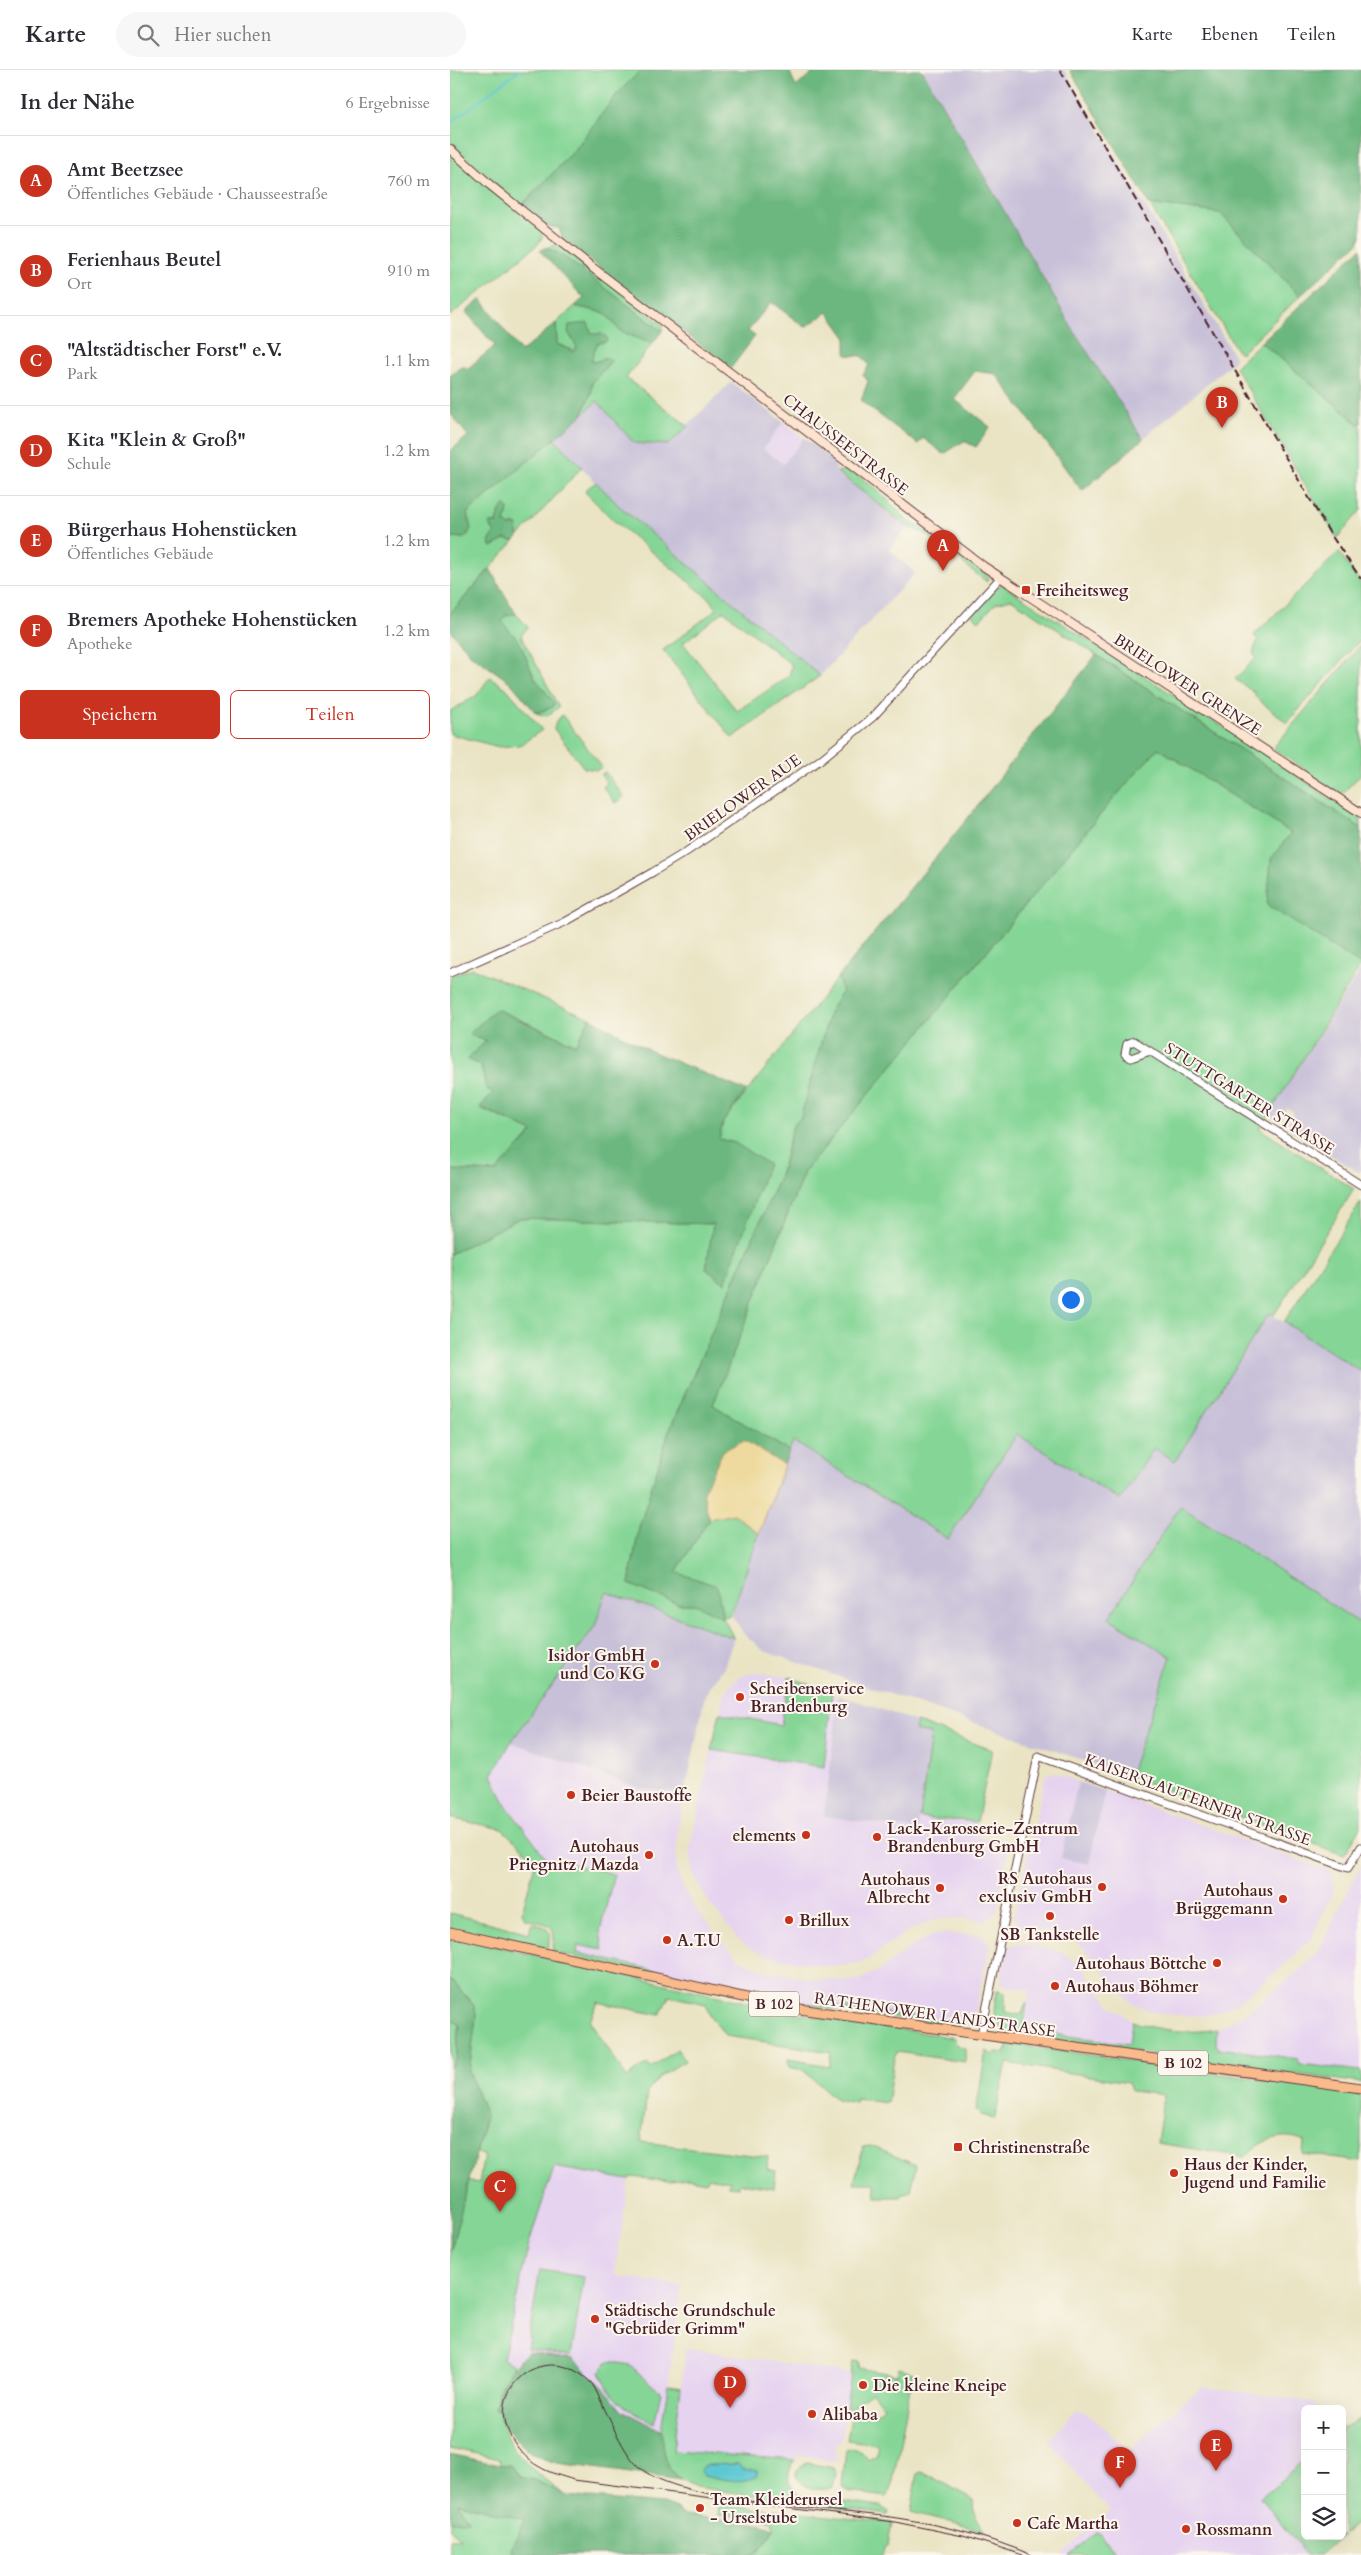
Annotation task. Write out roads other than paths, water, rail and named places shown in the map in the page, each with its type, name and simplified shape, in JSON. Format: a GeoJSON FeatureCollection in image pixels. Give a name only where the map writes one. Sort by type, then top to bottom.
{"type":"FeatureCollection","features":[{"type":"Feature","properties":{"kind":"main road","name":"CHAUSSEESTRASSE"},"geometry":{"type":"LineString","coordinates":[[450,149],[526,214],[1000,578]]}},
{"type":"Feature","properties":{"kind":"main road","name":"BRIELOWER GRENZE"},"geometry":{"type":"LineString","coordinates":[[1000,578],[1361,812]]}},
{"type":"Feature","properties":{"kind":"main road","name":"RATHENOWER LANDSTRASSE"},"geometry":{"type":"LineString","coordinates":[[450,1932],[792,2008],[1361,2088]]}},
{"type":"Feature","properties":{"kind":"street","name":"BRIELOWER AUE"},"geometry":{"type":"LineString","coordinates":[[450,973],[565,922],[653,872],[686,852],[820,760],[873,718],[1000,578]]}},
{"type":"Feature","properties":{"kind":"street","name":"STUTTGARTER STRASSE"},"geometry":{"type":"LineString","coordinates":[[1150,1051],[1361,1185]]}},
{"type":"Feature","properties":{"kind":"street","name":"KAISERSLAUTERNER STRASSE"},"geometry":{"type":"LineString","coordinates":[[981,2035],[1038,1756],[1348,1868],[1361,1847]]}},
{"type":"Feature","properties":{"kind":"water"},"geometry":{"type":"Polygon","coordinates":[[[738,2464],[742,2469],[757,2471],[757,2475],[738,2481],[704,2475],[701,2470],[705,2465],[738,2464]]]}},
{"type":"Feature","properties":{"kind":"waterway"},"geometry":{"type":"LineString","coordinates":[[450,123],[519,70]]}},
{"type":"Feature","properties":{"kind":"tram line"},"geometry":{"type":"LineString","coordinates":[[1023,2555],[963,2536],[895,2522],[574,2480],[542,2468],[523,2454],[506,2425],[505,2405],[511,2388],[523,2375],[538,2367],[556,2365],[575,2371],[593,2385],[632,2460],[639,2467],[659,2479],[688,2489],[723,2497],[897,2518],[931,2524],[983,2537],[1032,2555]]}},
{"type":"Feature","properties":{"kind":"railway"},"geometry":{"type":"LineString","coordinates":[[1060,70],[1329,532],[1361,579]]}},
{"type":"Feature","properties":{"kind":"place","name":"Ferienhaus Beutel"},"geometry":{"type":"Point","coordinates":[1222,428]}},
{"type":"Feature","properties":{"kind":"place","name":"Amt Beetzsee"},"geometry":{"type":"Point","coordinates":[943,571]}},
{"type":"Feature","properties":{"kind":"place","name":"Freiheitsweg"},"geometry":{"type":"Point","coordinates":[1026,590]}},
{"type":"Feature","properties":{"kind":"place","name":"Isidor GmbH und Co KG"},"geometry":{"type":"Point","coordinates":[655,1664]}},
{"type":"Feature","properties":{"kind":"place","name":"Scheibenservice Brandenburg"},"geometry":{"type":"Point","coordinates":[740,1697]}},
{"type":"Feature","properties":{"kind":"place","name":"Beier Baustoffe"},"geometry":{"type":"Point","coordinates":[571,1795]}},
{"type":"Feature","properties":{"kind":"place","name":"elements"},"geometry":{"type":"Point","coordinates":[806,1835]}},
{"type":"Feature","properties":{"kind":"place","name":"Lack-Karosserie-Zentrum Brandenburg GmbH"},"geometry":{"type":"Point","coordinates":[877,1837]}},
{"type":"Feature","properties":{"kind":"place","name":"Autohaus Priegnitz / Mazda"},"geometry":{"type":"Point","coordinates":[649,1855]}},
{"type":"Feature","properties":{"kind":"place","name":"RS Autohaus exclusiv GmbH"},"geometry":{"type":"Point","coordinates":[1102,1887]}},
{"type":"Feature","properties":{"kind":"place","name":"Autohaus Albrecht"},"geometry":{"type":"Point","coordinates":[940,1888]}},
{"type":"Feature","properties":{"kind":"place","name":"Autohaus Brüggemann"},"geometry":{"type":"Point","coordinates":[1283,1899]}},
{"type":"Feature","properties":{"kind":"place","name":"SB Tankstelle"},"geometry":{"type":"Point","coordinates":[1050,1916]}},
{"type":"Feature","properties":{"kind":"place","name":"Brillux"},"geometry":{"type":"Point","coordinates":[789,1920]}},
{"type":"Feature","properties":{"kind":"place","name":"A.T.U"},"geometry":{"type":"Point","coordinates":[667,1940]}},
{"type":"Feature","properties":{"kind":"place","name":"Autohaus Böttche"},"geometry":{"type":"Point","coordinates":[1217,1963]}},
{"type":"Feature","properties":{"kind":"place","name":"Autohaus Böhmer"},"geometry":{"type":"Point","coordinates":[1055,1986]}},
{"type":"Feature","properties":{"kind":"place","name":"Christinenstraße"},"geometry":{"type":"Point","coordinates":[958,2147]}},
{"type":"Feature","properties":{"kind":"place","name":"Haus der Kinder, Jugend und Familie"},"geometry":{"type":"Point","coordinates":[1174,2173]}},
{"type":"Feature","properties":{"kind":"place","name":"\"Altstädtischer Forst\" e.V."},"geometry":{"type":"Point","coordinates":[500,2212]}},
{"type":"Feature","properties":{"kind":"place","name":"Städtische Grundschule \"Gebrüder Grimm\""},"geometry":{"type":"Point","coordinates":[595,2319]}},
{"type":"Feature","properties":{"kind":"place","name":"Die kleine Kneipe"},"geometry":{"type":"Point","coordinates":[863,2385]}},
{"type":"Feature","properties":{"kind":"place","name":"Kita \"Klein & Groß\""},"geometry":{"type":"Point","coordinates":[730,2408]}},
{"type":"Feature","properties":{"kind":"place","name":"Alibaba"},"geometry":{"type":"Point","coordinates":[812,2414]}},
{"type":"Feature","properties":{"kind":"place","name":"Bürgerhaus Hohenstücken"},"geometry":{"type":"Point","coordinates":[1216,2471]}},
{"type":"Feature","properties":{"kind":"place","name":"Bremers Apotheke Hohenstücken"},"geometry":{"type":"Point","coordinates":[1120,2488]}},
{"type":"Feature","properties":{"kind":"place","name":"Team Kleiderursel - Urselstube"},"geometry":{"type":"Point","coordinates":[700,2508]}},
{"type":"Feature","properties":{"kind":"place","name":"Cafe Martha"},"geometry":{"type":"Point","coordinates":[1017,2523]}},
{"type":"Feature","properties":{"kind":"place","name":"Rossmann"},"geometry":{"type":"Point","coordinates":[1186,2529]}}]}
